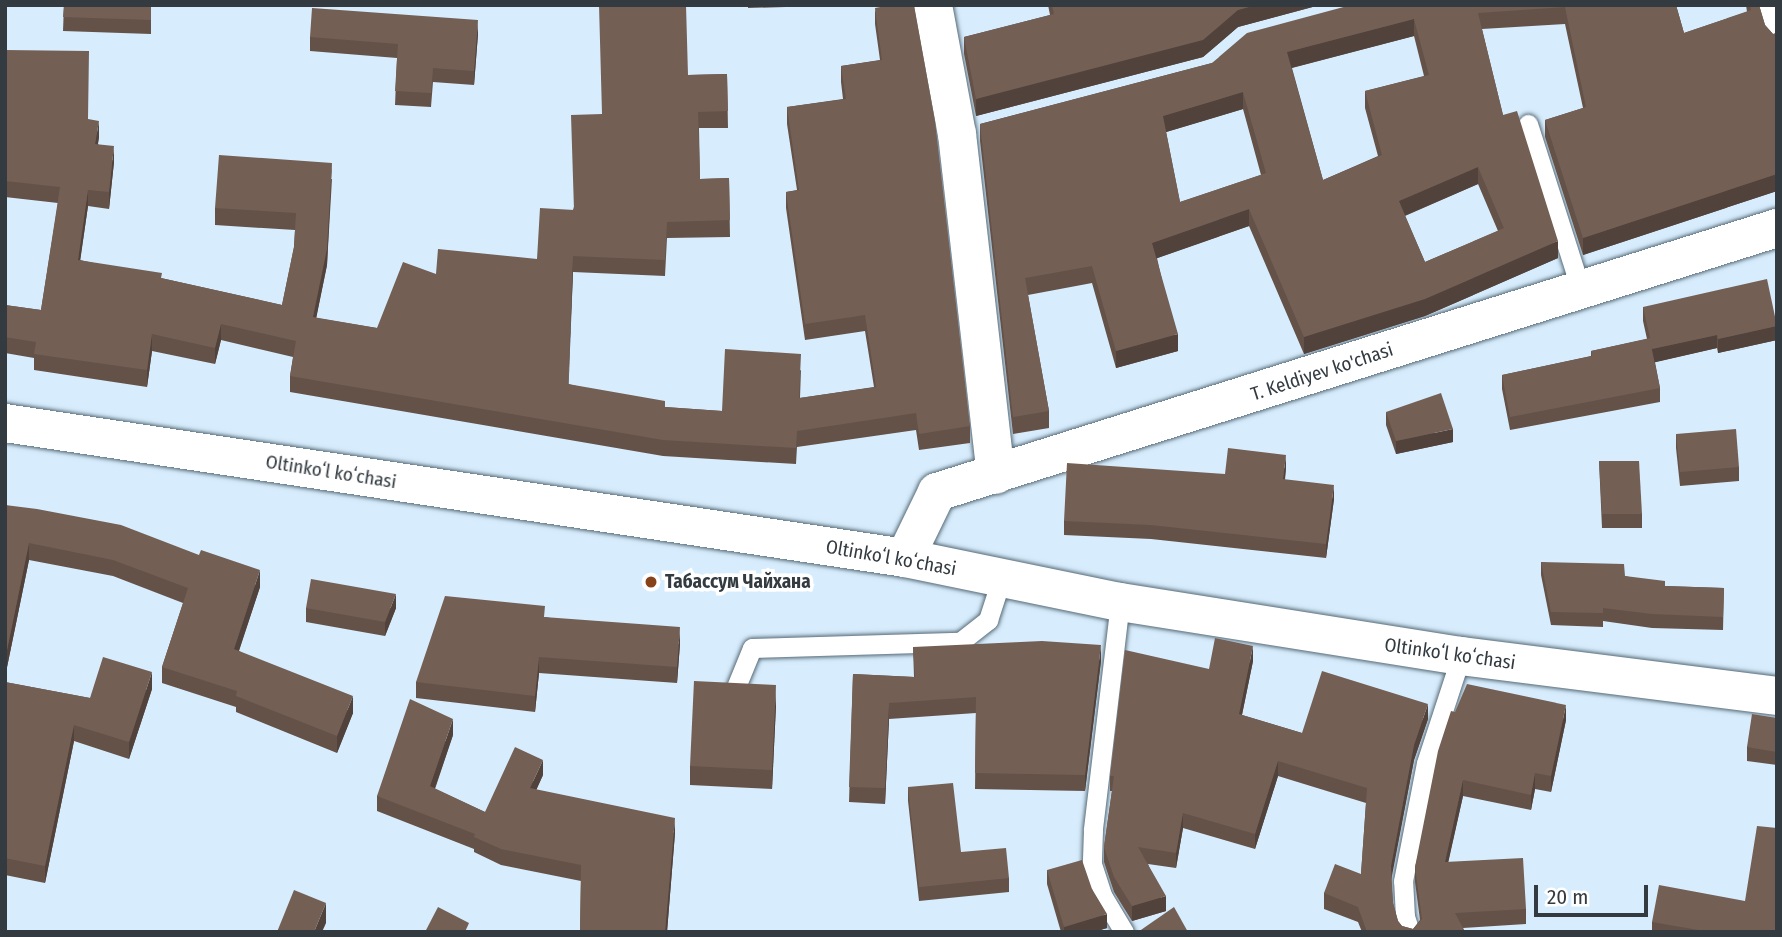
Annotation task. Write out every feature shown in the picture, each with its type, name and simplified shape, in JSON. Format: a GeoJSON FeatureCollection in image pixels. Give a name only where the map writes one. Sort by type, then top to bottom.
{"type":"FeatureCollection","features":[{"type":"Feature","properties":{"kind":"main road"},"geometry":{"type":"LineString","coordinates":[[933,5],[964,133],[996,475]]}},
{"type":"Feature","properties":{"kind":"main road","name":"T. Keldiyev ko'chasi"},"geometry":{"type":"LineString","coordinates":[[905,558],[937,492],[1777,228]]}},
{"type":"Feature","properties":{"kind":"main road","name":"Oltinkoʻl koʻchasi"},"geometry":{"type":"LineString","coordinates":[[5,423],[905,558],[1120,603],[1461,656],[1777,696]]}},
{"type":"Feature","properties":{"kind":"lane"},"geometry":{"type":"LineString","coordinates":[[1767,5],[1777,39]]}},
{"type":"Feature","properties":{"kind":"lane"},"geometry":{"type":"LineString","coordinates":[[1528,124],[1581,290]]}},
{"type":"Feature","properties":{"kind":"lane"},"geometry":{"type":"LineString","coordinates":[[736,687],[752,648],[960,642],[988,620],[1001,580]]}},
{"type":"Feature","properties":{"kind":"lane"},"geometry":{"type":"LineString","coordinates":[[1120,603],[1093,830],[1092,864],[1103,897],[1124,932]]}},
{"type":"Feature","properties":{"kind":"lane"},"geometry":{"type":"LineString","coordinates":[[1410,932],[1405,917],[1403,881],[1426,763],[1461,656]]}},
{"type":"Feature","properties":{"kind":"building"},"geometry":{"type":"Polygon","coordinates":[[[64,5],[151,5],[151,20],[63,17],[64,5]]]}},
{"type":"Feature","properties":{"kind":"building"},"geometry":{"type":"Polygon","coordinates":[[[599,5],[686,5],[688,75],[727,74],[728,111],[698,112],[700,179],[729,178],[730,220],[667,222],[665,260],[573,256],[568,384],[665,401],[665,407],[722,411],[725,349],[801,354],[799,398],[876,387],[865,315],[805,324],[786,192],[799,190],[787,107],[846,99],[841,66],[882,60],[875,8],[914,5],[935,121],[970,426],[919,434],[916,413],[797,431],[796,448],[663,440],[290,376],[296,341],[221,324],[215,348],[152,334],[147,370],[34,354],[36,342],[5,337],[5,305],[41,310],[60,187],[5,181],[5,50],[89,51],[88,119],[99,121],[95,144],[114,146],[109,192],[88,190],[78,260],[162,273],[161,278],[282,305],[294,247],[296,213],[215,208],[219,155],[332,163],[327,249],[313,317],[377,328],[403,262],[436,274],[438,249],[537,259],[540,208],[574,210],[571,115],[602,114],[599,5]]]}},
{"type":"Feature","properties":{"kind":"building"},"geometry":{"type":"Polygon","coordinates":[[[1052,5],[1256,5],[1238,10],[1203,40],[976,99],[964,37],[1054,14],[1052,5]]]}},
{"type":"Feature","properties":{"kind":"building"},"geometry":{"type":"Polygon","coordinates":[[[1351,5],[1676,5],[1684,33],[1751,10],[1750,5],[1759,5],[1765,25],[1773,34],[1777,33],[1777,174],[1583,238],[1545,120],[1586,107],[1565,7],[1478,13],[1503,115],[1517,111],[1558,241],[1425,299],[1304,337],[1249,209],[1152,243],[1178,334],[1116,351],[1092,266],[1025,278],[1049,411],[1013,417],[980,124],[1212,63],[1247,33],[1351,5]],[[1414,19],[1287,52],[1323,180],[1382,155],[1365,91],[1429,75],[1414,19]],[[1243,92],[1163,116],[1180,202],[1266,173],[1243,92]],[[1478,167],[1399,201],[1425,262],[1504,228],[1478,167]]]}},
{"type":"Feature","properties":{"kind":"building"},"geometry":{"type":"Polygon","coordinates":[[[312,8],[478,20],[474,71],[433,68],[431,93],[395,91],[398,44],[310,37],[312,8]]]}},
{"type":"Feature","properties":{"kind":"building"},"geometry":{"type":"Polygon","coordinates":[[[1767,279],[1777,326],[1718,339],[1717,335],[1652,349],[1651,345],[1660,388],[1510,417],[1502,375],[1592,356],[1591,351],[1650,338],[1643,307],[1767,279]]]}},
{"type":"Feature","properties":{"kind":"building"},"geometry":{"type":"Polygon","coordinates":[[[1441,393],[1453,429],[1396,441],[1386,412],[1441,393]]]}},
{"type":"Feature","properties":{"kind":"building"},"geometry":{"type":"Polygon","coordinates":[[[1736,429],[1739,467],[1680,472],[1676,434],[1736,429]]]}},
{"type":"Feature","properties":{"kind":"building"},"geometry":{"type":"Polygon","coordinates":[[[1228,448],[1286,455],[1283,479],[1334,485],[1326,544],[1151,525],[1064,521],[1067,463],[1225,474],[1228,448]]]}},
{"type":"Feature","properties":{"kind":"building"},"geometry":{"type":"Polygon","coordinates":[[[1599,461],[1639,461],[1642,514],[1602,514],[1599,461]]]}},
{"type":"Feature","properties":{"kind":"building"},"geometry":{"type":"Polygon","coordinates":[[[5,505],[121,525],[199,555],[201,550],[260,570],[234,649],[353,696],[337,736],[236,696],[237,691],[162,667],[188,588],[113,560],[29,543],[5,660],[5,505]]]}},
{"type":"Feature","properties":{"kind":"building"},"geometry":{"type":"Polygon","coordinates":[[[1541,562],[1624,564],[1625,576],[1665,581],[1665,586],[1724,588],[1723,617],[1652,614],[1603,608],[1603,613],[1551,612],[1541,562]]]}},
{"type":"Feature","properties":{"kind":"building"},"geometry":{"type":"Polygon","coordinates":[[[311,579],[396,594],[385,622],[306,608],[311,579]]]}},
{"type":"Feature","properties":{"kind":"building"},"geometry":{"type":"Polygon","coordinates":[[[445,596],[545,606],[544,617],[680,627],[677,667],[539,657],[535,696],[416,682],[445,596]]]}},
{"type":"Feature","properties":{"kind":"building"},"geometry":{"type":"Polygon","coordinates":[[[1215,638],[1253,646],[1239,714],[1302,733],[1322,671],[1428,704],[1414,745],[1391,866],[1393,903],[1398,921],[1402,926],[1413,929],[1422,919],[1415,867],[1438,751],[1451,711],[1455,712],[1467,684],[1566,705],[1551,776],[1535,773],[1531,795],[1463,780],[1445,862],[1523,858],[1526,909],[1455,913],[1465,932],[1367,932],[1358,907],[1324,893],[1335,864],[1361,874],[1367,788],[1278,761],[1255,834],[1183,813],[1176,853],[1138,847],[1166,896],[1132,906],[1114,877],[1104,847],[1114,776],[1110,776],[1125,650],[1209,669],[1215,638]]]}},
{"type":"Feature","properties":{"kind":"building"},"geometry":{"type":"Polygon","coordinates":[[[1042,641],[1101,645],[1085,775],[975,773],[976,697],[889,703],[885,788],[849,787],[853,674],[915,677],[913,647],[1042,641]]]}},
{"type":"Feature","properties":{"kind":"building"},"geometry":{"type":"Polygon","coordinates":[[[103,657],[152,672],[129,742],[74,725],[45,866],[5,858],[5,682],[90,698],[103,657]]]}},
{"type":"Feature","properties":{"kind":"building"},"geometry":{"type":"Polygon","coordinates":[[[694,681],[776,685],[772,770],[690,766],[694,681]]]}},
{"type":"Feature","properties":{"kind":"building"},"geometry":{"type":"Polygon","coordinates":[[[410,699],[453,719],[430,786],[485,812],[515,747],[543,760],[530,788],[675,818],[665,932],[580,932],[581,865],[501,849],[474,837],[475,834],[377,796],[410,699]]]}},
{"type":"Feature","properties":{"kind":"building"},"geometry":{"type":"Polygon","coordinates":[[[1752,714],[1777,718],[1777,752],[1747,747],[1752,714]]]}},
{"type":"Feature","properties":{"kind":"building"},"geometry":{"type":"Polygon","coordinates":[[[953,783],[961,852],[1006,848],[1009,878],[919,887],[908,787],[953,783]]]}},
{"type":"Feature","properties":{"kind":"building"},"geometry":{"type":"Polygon","coordinates":[[[1757,826],[1777,828],[1777,932],[1710,932],[1652,922],[1659,885],[1745,901],[1757,826]]]}},
{"type":"Feature","properties":{"kind":"building"},"geometry":{"type":"Polygon","coordinates":[[[1082,860],[1092,889],[1107,914],[1064,927],[1047,870],[1082,860]]]}},
{"type":"Feature","properties":{"kind":"building"},"geometry":{"type":"Polygon","coordinates":[[[294,890],[326,903],[314,932],[277,932],[294,890]]]}},
{"type":"Feature","properties":{"kind":"building"},"geometry":{"type":"Polygon","coordinates":[[[438,907],[469,923],[465,932],[425,932],[438,907]]]}},
{"type":"Feature","properties":{"kind":"building"},"geometry":{"type":"Polygon","coordinates":[[[1174,907],[1188,932],[1138,932],[1174,907]]]}},
{"type":"Feature","properties":{"kind":"place","name":"Табассум Чайхана"},"geometry":{"type":"Point","coordinates":[651,582]}}]}
